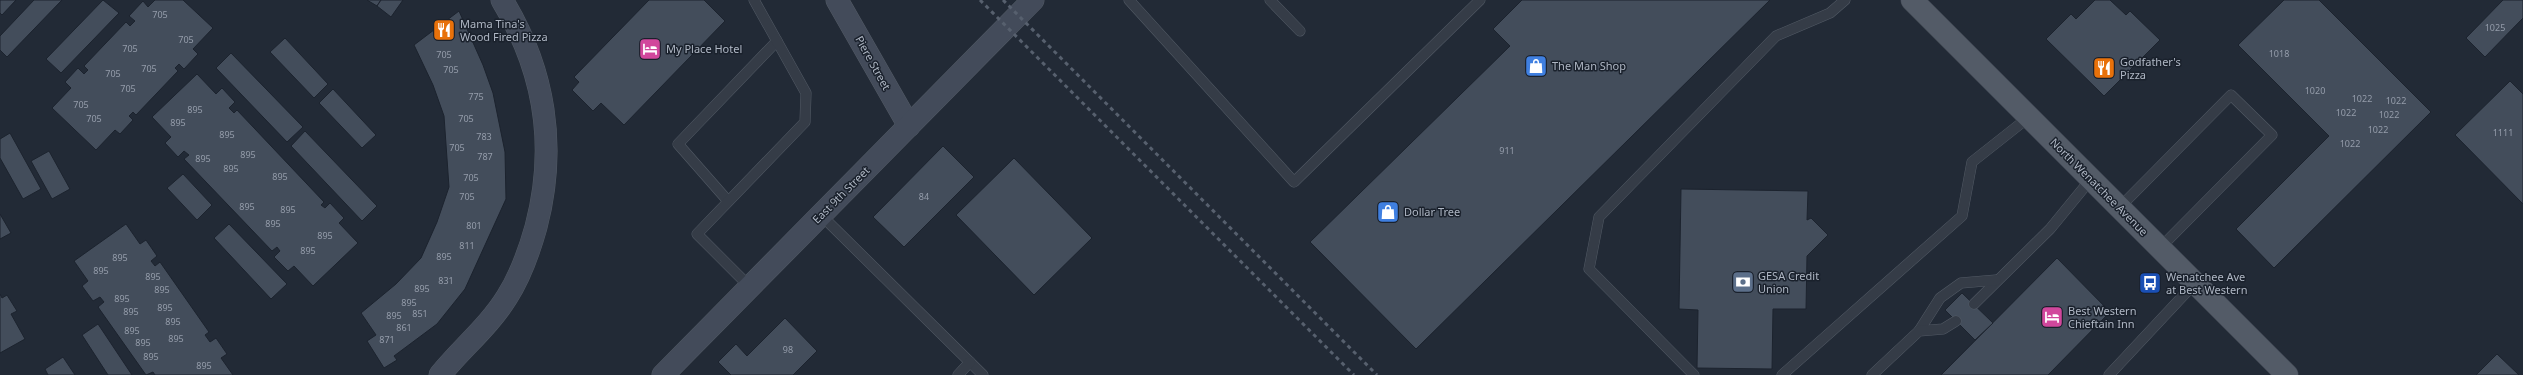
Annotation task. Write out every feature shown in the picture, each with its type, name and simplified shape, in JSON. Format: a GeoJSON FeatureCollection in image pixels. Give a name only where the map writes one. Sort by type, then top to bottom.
{"type":"FeatureCollection","features":[{"type":"Feature","properties":{"kind":"main road","name":"North Wenatchee Avenue"},"geometry":{"type":"LineString","coordinates":[[1912,0],[2287,375]]}},
{"type":"Feature","properties":{"kind":"street"},"geometry":{"type":"LineString","coordinates":[[440,375],[460,350],[489,322],[508,296],[527,258],[542,204],[547,148],[545,113],[533,67],[516,23],[502,0]]}},
{"type":"Feature","properties":{"kind":"street","name":"Piere Street"},"geometry":{"type":"LineString","coordinates":[[837,0],[909,126]]}},
{"type":"Feature","properties":{"kind":"street","name":"East 9th Street"},"geometry":{"type":"LineString","coordinates":[[663,375],[1025,7]]}},
{"type":"Feature","properties":{"kind":"lane"},"geometry":{"type":"LineString","coordinates":[[750,287],[697,234],[805,122],[806,93],[754,0]]}},
{"type":"Feature","properties":{"kind":"lane"},"geometry":{"type":"LineString","coordinates":[[1129,0],[1294,182],[1480,0]]}},
{"type":"Feature","properties":{"kind":"lane"},"geometry":{"type":"LineString","coordinates":[[1270,0],[1300,31]]}},
{"type":"Feature","properties":{"kind":"lane"},"geometry":{"type":"LineString","coordinates":[[1694,375],[1589,269],[1599,217],[1776,36],[1830,13],[1845,0]]}},
{"type":"Feature","properties":{"kind":"lane"},"geometry":{"type":"LineString","coordinates":[[728,201],[678,144],[777,41]]}},
{"type":"Feature","properties":{"kind":"lane"},"geometry":{"type":"LineString","coordinates":[[2119,208],[2231,95],[2272,135],[2160,248]]}},
{"type":"Feature","properties":{"kind":"lane"},"geometry":{"type":"LineString","coordinates":[[1782,375],[1962,216],[1972,162],[2029,117]]}},
{"type":"Feature","properties":{"kind":"lane"},"geometry":{"type":"LineString","coordinates":[[1974,304],[1996,280],[2050,230],[2091,179]]}},
{"type":"Feature","properties":{"kind":"lane"},"geometry":{"type":"LineString","coordinates":[[821,215],[983,375]]}},
{"type":"Feature","properties":{"kind":"lane"},"geometry":{"type":"LineString","coordinates":[[1872,375],[1919,331],[1940,298],[1961,283],[1996,280]]}},
{"type":"Feature","properties":{"kind":"lane"},"geometry":{"type":"LineString","coordinates":[[2109,375],[2195,283]]}},
{"type":"Feature","properties":{"kind":"lane"},"geometry":{"type":"LineString","coordinates":[[1919,331],[1943,329],[1956,321]]}},
{"type":"Feature","properties":{"kind":"lane"},"geometry":{"type":"LineString","coordinates":[[958,375],[970,362]]}},
{"type":"Feature","properties":{"kind":"building"},"geometry":{"type":"Polygon","coordinates":[[[0,0],[16,0],[2,15],[0,13],[0,0]]]}},
{"type":"Feature","properties":{"kind":"building"},"geometry":{"type":"Polygon","coordinates":[[[34,0],[62,0],[7,57],[0,50],[0,36],[34,0]]]}},
{"type":"Feature","properties":{"kind":"building"},"geometry":{"type":"Polygon","coordinates":[[[103,0],[119,13],[61,73],[46,59],[103,0]]]}},
{"type":"Feature","properties":{"kind":"building"},"geometry":{"type":"Polygon","coordinates":[[[155,0],[183,0],[213,28],[193,49],[198,54],[184,69],[179,64],[175,68],[178,71],[136,115],[133,112],[129,116],[133,120],[120,134],[115,130],[96,150],[52,108],[71,88],[65,82],[78,68],[84,74],[88,70],[84,66],[126,22],[130,26],[135,21],[129,16],[143,1],[148,7],[155,0]]]}},
{"type":"Feature","properties":{"kind":"building"},"geometry":{"type":"Polygon","coordinates":[[[367,0],[381,0],[377,6],[367,0]]]}},
{"type":"Feature","properties":{"kind":"building"},"geometry":{"type":"Polygon","coordinates":[[[381,0],[403,0],[391,17],[377,6],[381,0]]]}},
{"type":"Feature","properties":{"kind":"building","name":"My Place Hotel"},"geometry":{"type":"Polygon","coordinates":[[[649,0],[704,0],[725,21],[624,125],[601,103],[593,111],[572,90],[579,82],[574,77],[649,0]]]}},
{"type":"Feature","properties":{"kind":"building"},"geometry":{"type":"Polygon","coordinates":[[[1522,0],[1770,0],[1416,349],[1310,242],[1510,46],[1493,29],[1522,0]]]}},
{"type":"Feature","properties":{"kind":"building","name":"Godfather's Pizza"},"geometry":{"type":"Polygon","coordinates":[[[2095,0],[2110,0],[2126,15],[2130,11],[2160,40],[2104,96],[2046,39],[2071,14],[2076,19],[2095,0]]]}},
{"type":"Feature","properties":{"kind":"building"},"geometry":{"type":"Polygon","coordinates":[[[2284,0],[2319,0],[2431,112],[2274,268],[2236,229],[2329,136],[2238,45],[2284,0]]]}},
{"type":"Feature","properties":{"kind":"building"},"geometry":{"type":"Polygon","coordinates":[[[2503,0],[2523,0],[2523,18],[2485,57],[2466,38],[2503,0]]]}},
{"type":"Feature","properties":{"kind":"building"},"geometry":{"type":"Polygon","coordinates":[[[459,11],[483,65],[493,93],[505,152],[506,199],[465,289],[437,324],[394,356],[397,360],[384,368],[367,341],[376,335],[361,313],[396,284],[421,258],[437,222],[449,187],[444,116],[433,85],[414,45],[459,11]]]}},
{"type":"Feature","properties":{"kind":"building"},"geometry":{"type":"Polygon","coordinates":[[[285,38],[328,84],[314,98],[270,52],[285,38]]]}},
{"type":"Feature","properties":{"kind":"building"},"geometry":{"type":"Polygon","coordinates":[[[231,53],[303,127],[287,142],[216,68],[231,53]]]}},
{"type":"Feature","properties":{"kind":"building"},"geometry":{"type":"Polygon","coordinates":[[[197,74],[216,94],[222,88],[235,102],[229,108],[234,113],[237,110],[324,202],[321,205],[325,208],[330,203],[344,218],[339,223],[358,243],[313,286],[294,266],[288,271],[274,257],[280,251],[277,247],[272,251],[184,159],[189,155],[184,151],[178,157],[165,143],[171,137],[152,117],[197,74]]]}},
{"type":"Feature","properties":{"kind":"building"},"geometry":{"type":"Polygon","coordinates":[[[2510,81],[2523,94],[2523,204],[2455,135],[2510,81]]]}},
{"type":"Feature","properties":{"kind":"building"},"geometry":{"type":"Polygon","coordinates":[[[333,89],[376,135],[362,148],[319,103],[333,89]]]}},
{"type":"Feature","properties":{"kind":"building"},"geometry":{"type":"Polygon","coordinates":[[[305,131],[377,206],[362,221],[291,146],[305,131]]]}},
{"type":"Feature","properties":{"kind":"building"},"geometry":{"type":"Polygon","coordinates":[[[10,133],[41,189],[23,199],[0,158],[0,139],[10,133]]]}},
{"type":"Feature","properties":{"kind":"building"},"geometry":{"type":"Polygon","coordinates":[[[943,146],[974,177],[904,247],[873,217],[943,146]]]}},
{"type":"Feature","properties":{"kind":"building"},"geometry":{"type":"Polygon","coordinates":[[[49,151],[70,189],[52,199],[31,161],[49,151]]]}},
{"type":"Feature","properties":{"kind":"building"},"geometry":{"type":"Polygon","coordinates":[[[1014,158],[1092,238],[1034,295],[956,215],[1014,158]]]}},
{"type":"Feature","properties":{"kind":"building"},"geometry":{"type":"Polygon","coordinates":[[[183,174],[212,205],[197,220],[167,188],[183,174]]]}},
{"type":"Feature","properties":{"kind":"building","name":"GESA Credit Union"},"geometry":{"type":"Polygon","coordinates":[[[1681,189],[1808,191],[1807,220],[1811,218],[1828,235],[1807,256],[1806,309],[1773,309],[1772,369],[1697,368],[1698,310],[1679,309],[1681,189]]]}},
{"type":"Feature","properties":{"kind":"building"},"geometry":{"type":"Polygon","coordinates":[[[0,214],[11,233],[0,239],[0,214]]]}},
{"type":"Feature","properties":{"kind":"building"},"geometry":{"type":"Polygon","coordinates":[[[126,224],[140,244],[146,240],[157,256],[151,261],[155,266],[160,262],[209,332],[205,335],[210,342],[216,338],[227,354],[221,358],[233,375],[155,375],[153,372],[146,375],[98,307],[104,302],[100,297],[93,301],[82,286],[88,281],[74,261],[126,224]]]}},
{"type":"Feature","properties":{"kind":"building"},"geometry":{"type":"Polygon","coordinates":[[[229,224],[287,284],[271,299],[214,238],[229,224]]]}},
{"type":"Feature","properties":{"kind":"building","name":"Best Western Chieftain Inn"},"geometry":{"type":"Polygon","coordinates":[[[2057,258],[2110,312],[2048,375],[1941,375],[2057,258]]]}},
{"type":"Feature","properties":{"kind":"building"},"geometry":{"type":"Polygon","coordinates":[[[1962,293],[1993,323],[1975,340],[1945,310],[1962,293]]]}},
{"type":"Feature","properties":{"kind":"building"},"geometry":{"type":"Polygon","coordinates":[[[0,294],[2,298],[7,295],[17,311],[11,314],[25,339],[0,353],[0,294]]]}},
{"type":"Feature","properties":{"kind":"building"},"geometry":{"type":"Polygon","coordinates":[[[785,318],[817,351],[793,375],[731,375],[718,362],[736,344],[747,356],[785,318]]]}},
{"type":"Feature","properties":{"kind":"building"},"geometry":{"type":"Polygon","coordinates":[[[98,324],[132,375],[108,375],[82,335],[98,324]]]}},
{"type":"Feature","properties":{"kind":"building"},"geometry":{"type":"Polygon","coordinates":[[[2497,354],[2519,375],[2476,375],[2497,354]]]}},
{"type":"Feature","properties":{"kind":"building"},"geometry":{"type":"Polygon","coordinates":[[[63,357],[75,375],[48,375],[45,369],[63,357]]]}},
{"type":"Feature","properties":{"kind":"railway"},"geometry":{"type":"LineString","coordinates":[[980,0],[1354,375]]}},
{"type":"Feature","properties":{"kind":"railway"},"geometry":{"type":"LineString","coordinates":[[1003,0],[1377,375]]}},
{"type":"Feature","properties":{"kind":"place","name":"Mama Tina's Wood Fired Pizza"},"geometry":{"type":"Point","coordinates":[444,30]}},
{"type":"Feature","properties":{"kind":"place","name":"My Place Hotel"},"geometry":{"type":"Point","coordinates":[650,49]}},
{"type":"Feature","properties":{"kind":"place","name":"The Man Shop"},"geometry":{"type":"Point","coordinates":[1536,66]}},
{"type":"Feature","properties":{"kind":"place","name":"Godfather's Pizza"},"geometry":{"type":"Point","coordinates":[2104,68]}},
{"type":"Feature","properties":{"kind":"place","name":"Dollar Tree"},"geometry":{"type":"Point","coordinates":[1388,212]}},
{"type":"Feature","properties":{"kind":"place","name":"GESA Credit Union"},"geometry":{"type":"Point","coordinates":[1743,282]}},
{"type":"Feature","properties":{"kind":"place","name":"Wenatchee Ave at Best Western"},"geometry":{"type":"Point","coordinates":[2150,283]}},
{"type":"Feature","properties":{"kind":"place","name":"Best Western Chieftain Inn"},"geometry":{"type":"Point","coordinates":[2052,317]}}]}
